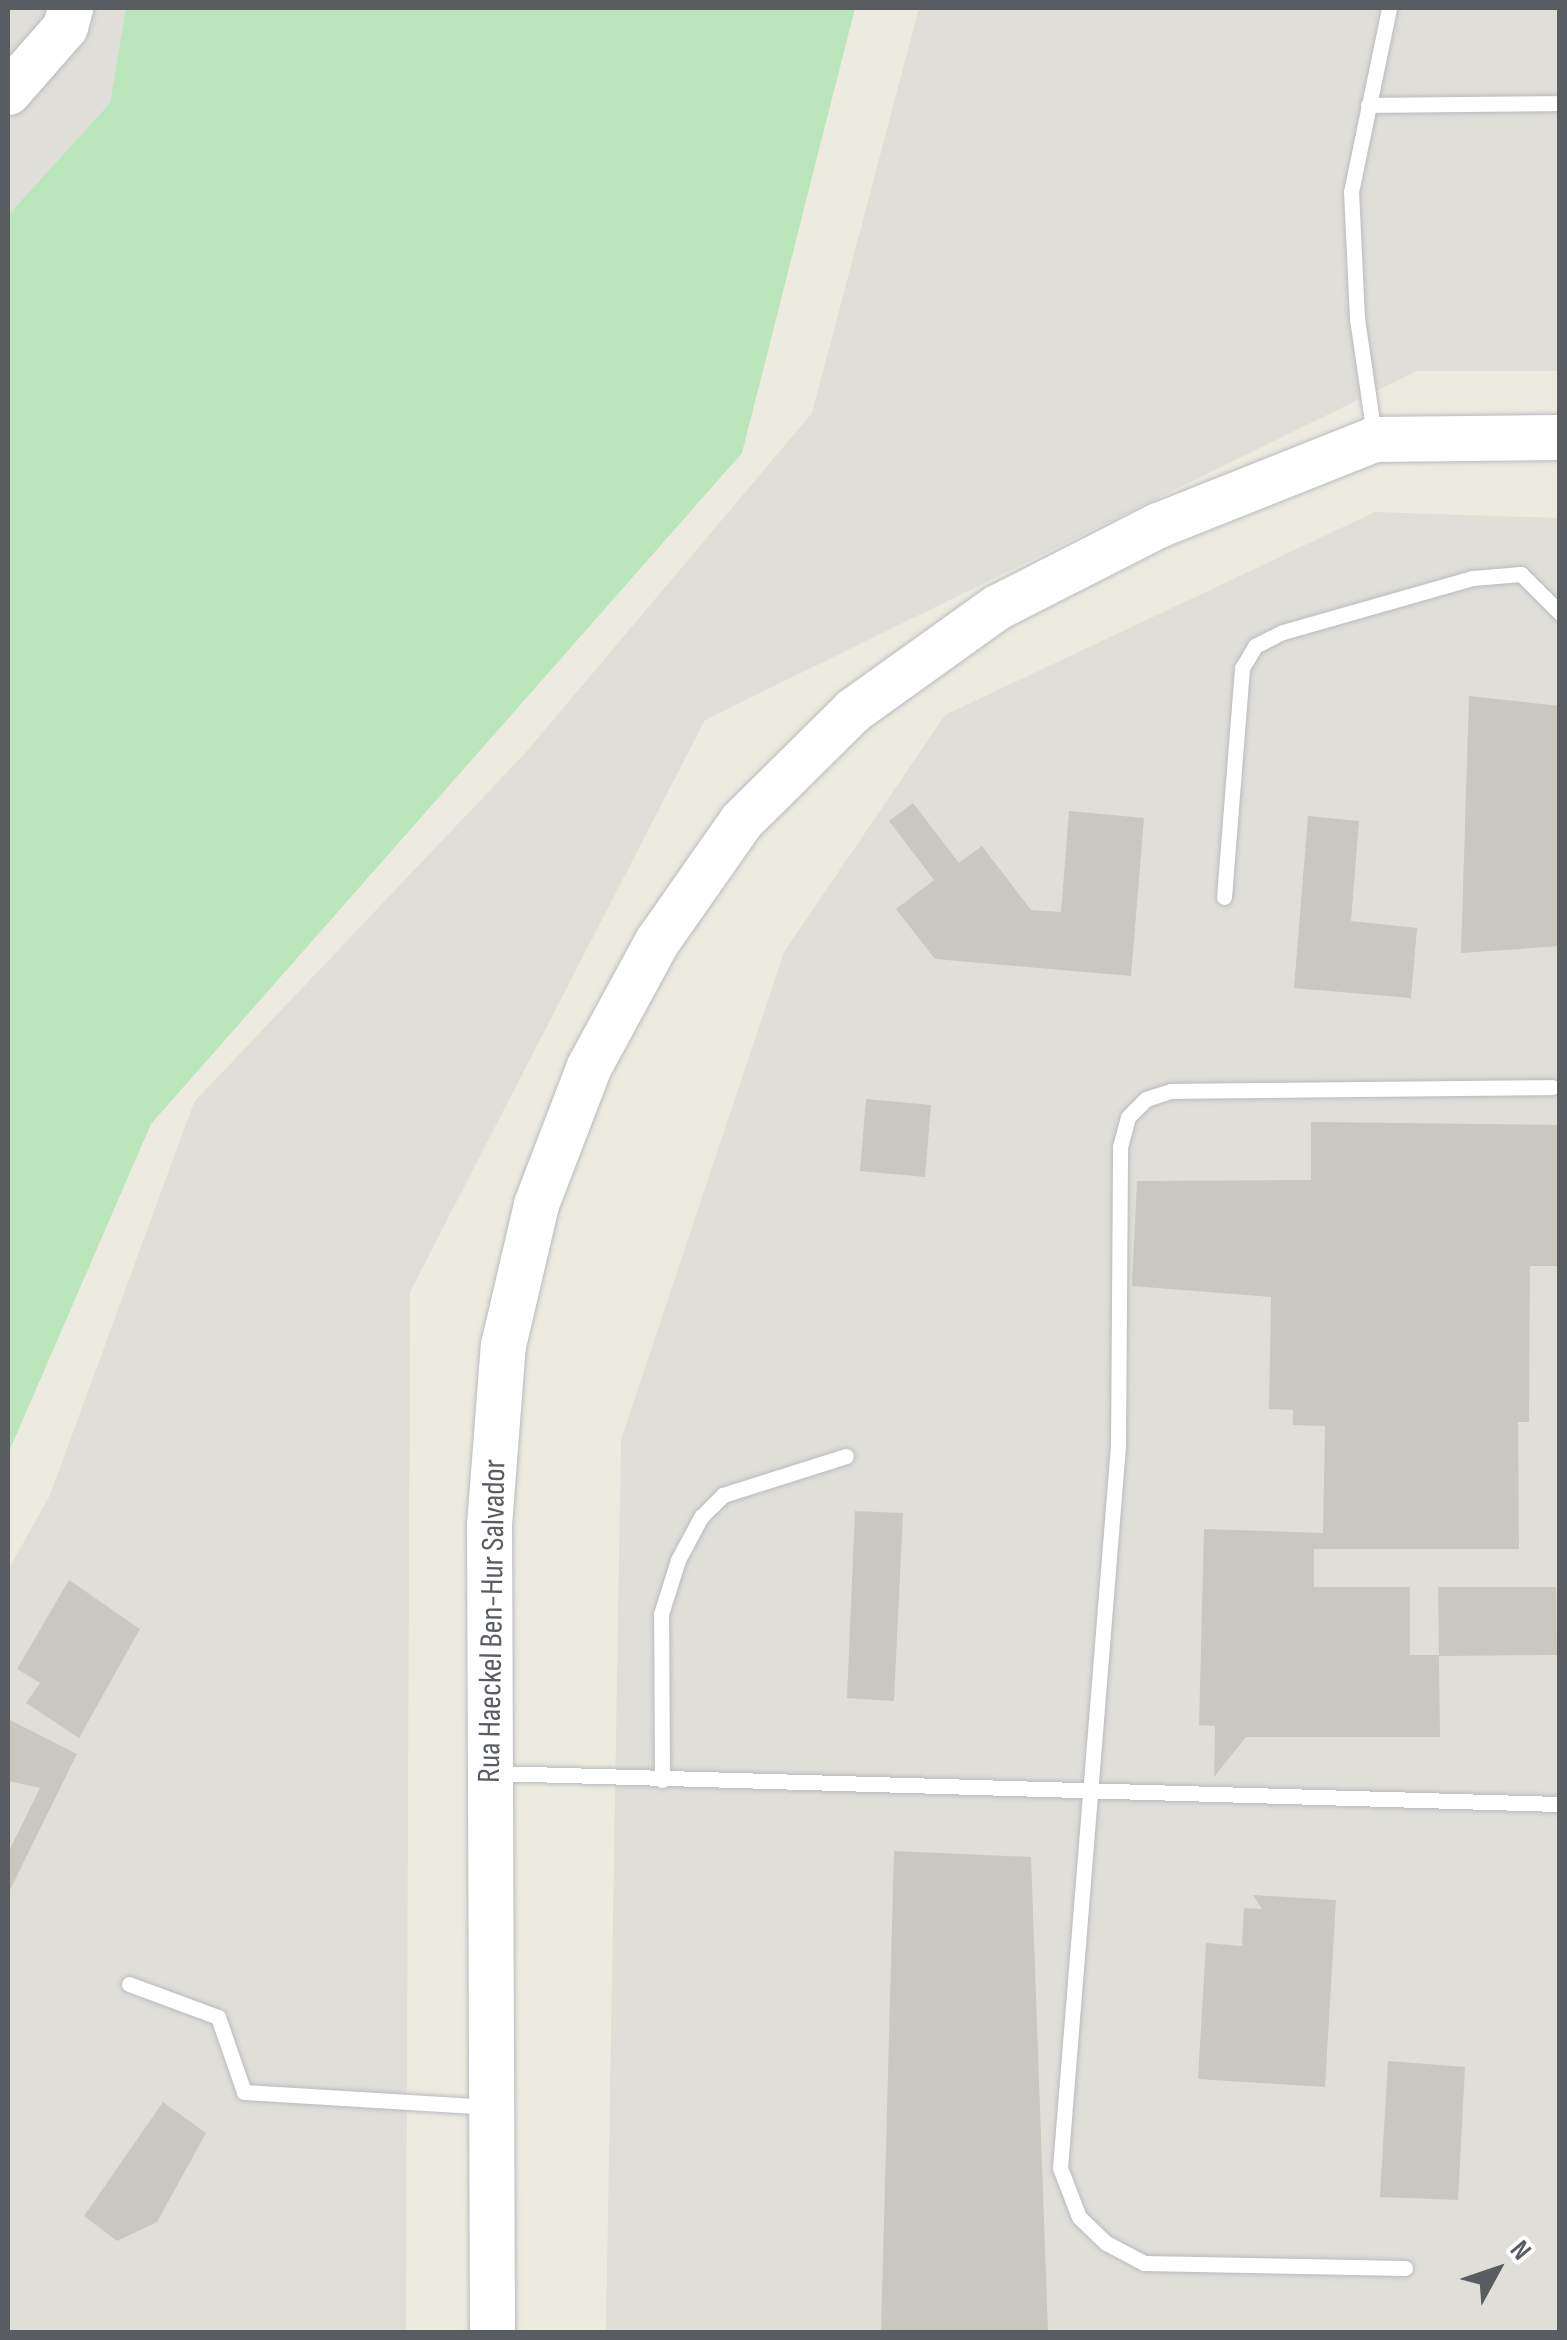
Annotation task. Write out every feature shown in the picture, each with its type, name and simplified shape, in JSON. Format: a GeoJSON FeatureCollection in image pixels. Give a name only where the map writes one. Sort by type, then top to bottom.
{"type":"FeatureCollection","features":[{"type":"Feature","properties":{"kind":"street"},"geometry":{"type":"LineString","coordinates":[[8,92],[68,17]]}},
{"type":"Feature","properties":{"kind":"street","name":"Rua Haeckel Ben-Hur Salvador"},"geometry":{"type":"LineString","coordinates":[[492,2332],[488,1526],[503,1345],[536,1204],[588,1066],[657,941],[741,821],[852,710],[998,606],[1158,525],[1374,439],[1560,436]]}},
{"type":"Feature","properties":{"kind":"lane"},"geometry":{"type":"LineString","coordinates":[[1374,439],[1358,318],[1351,192],[1389,8]]}},
{"type":"Feature","properties":{"kind":"lane"},"geometry":{"type":"LineString","coordinates":[[1368,105],[1560,103]]}},
{"type":"Feature","properties":{"kind":"lane"},"geometry":{"type":"LineString","coordinates":[[1224,897],[1242,668],[1255,646],[1283,632],[1473,578],[1521,574],[1560,612]]}},
{"type":"Feature","properties":{"kind":"lane"},"geometry":{"type":"LineString","coordinates":[[1405,2268],[1144,2263],[1106,2244],[1079,2217],[1060,2168],[1118,1446],[1120,1147],[1128,1116],[1146,1099],[1170,1090],[1552,1088]]}},
{"type":"Feature","properties":{"kind":"lane"},"geometry":{"type":"LineString","coordinates":[[662,1780],[662,1614],[678,1560],[701,1517],[722,1495],[846,1456]]}},
{"type":"Feature","properties":{"kind":"lane"},"geometry":{"type":"LineString","coordinates":[[491,1773],[1560,1804]]}},
{"type":"Feature","properties":{"kind":"lane"},"geometry":{"type":"LineString","coordinates":[[129,1984],[218,2017],[244,2092],[492,2107]]}},
{"type":"Feature","properties":{"kind":"shaded area"},"geometry":{"type":"Polygon","coordinates":[[[8,8],[126,8],[110,103],[8,215],[8,8]]]}},
{"type":"Feature","properties":{"kind":"shaded area"},"geometry":{"type":"Polygon","coordinates":[[[919,8],[1559,8],[1559,371],[1417,371],[705,720],[410,1292],[406,2332],[8,2332],[8,1570],[50,1495],[194,1102],[527,751],[812,413],[919,8]]]}},
{"type":"Feature","properties":{"kind":"shaded area"},"geometry":{"type":"Polygon","coordinates":[[[1375,512],[1559,518],[1559,2332],[606,2332],[621,1440],[784,952],[945,715],[1375,512]]]}},
{"type":"Feature","properties":{"kind":"green space"},"geometry":{"type":"Polygon","coordinates":[[[126,8],[855,8],[742,453],[151,1124],[8,1454],[8,215],[110,103],[126,8]]]}},
{"type":"Feature","properties":{"kind":"building"},"geometry":{"type":"Polygon","coordinates":[[[1469,696],[1560,706],[1560,946],[1461,953],[1469,696]]]}},
{"type":"Feature","properties":{"kind":"building"},"geometry":{"type":"Polygon","coordinates":[[[913,803],[959,863],[982,846],[1031,910],[1061,912],[1069,811],[1144,818],[1131,976],[935,959],[896,909],[934,880],[889,821],[913,803]]]}},
{"type":"Feature","properties":{"kind":"building"},"geometry":{"type":"Polygon","coordinates":[[[1308,816],[1359,821],[1351,921],[1417,928],[1411,998],[1294,988],[1308,816]]]}},
{"type":"Feature","properties":{"kind":"building"},"geometry":{"type":"Polygon","coordinates":[[[866,1099],[931,1105],[925,1177],[860,1171],[866,1099]]]}},
{"type":"Feature","properties":{"kind":"building"},"geometry":{"type":"Polygon","coordinates":[[[1311,1122],[1560,1125],[1560,1266],[1530,1266],[1529,1422],[1518,1422],[1519,1549],[1314,1549],[1314,1587],[1410,1587],[1410,1655],[1439,1655],[1440,1737],[1246,1737],[1214,1777],[1215,1726],[1199,1725],[1204,1529],[1323,1533],[1325,1426],[1293,1425],[1293,1410],[1269,1409],[1271,1297],[1132,1286],[1137,1181],[1311,1180],[1311,1122]]]}},
{"type":"Feature","properties":{"kind":"building"},"geometry":{"type":"Polygon","coordinates":[[[855,1511],[903,1513],[894,1701],[847,1698],[855,1511]]]}},
{"type":"Feature","properties":{"kind":"building"},"geometry":{"type":"Polygon","coordinates":[[[69,1580],[140,1629],[79,1738],[26,1703],[40,1683],[17,1669],[69,1580]]]}},
{"type":"Feature","properties":{"kind":"building"},"geometry":{"type":"Polygon","coordinates":[[[1438,1587],[1556,1587],[1557,1655],[1439,1656],[1438,1587]]]}},
{"type":"Feature","properties":{"kind":"building"},"geometry":{"type":"Polygon","coordinates":[[[8,1719],[77,1754],[8,1894],[8,1853],[40,1788],[8,1781],[8,1719]]]}},
{"type":"Feature","properties":{"kind":"building"},"geometry":{"type":"Polygon","coordinates":[[[894,1851],[1031,1857],[1048,2332],[881,2332],[894,1851]]]}},
{"type":"Feature","properties":{"kind":"building"},"geometry":{"type":"Polygon","coordinates":[[[1253,1895],[1336,1900],[1325,2087],[1198,2079],[1206,1943],[1242,1946],[1244,1908],[1262,1909],[1253,1895]]]}},
{"type":"Feature","properties":{"kind":"building"},"geometry":{"type":"Polygon","coordinates":[[[1388,2061],[1465,2067],[1458,2200],[1380,2197],[1388,2061]]]}},
{"type":"Feature","properties":{"kind":"building"},"geometry":{"type":"Polygon","coordinates":[[[163,2102],[206,2133],[157,2222],[117,2241],[84,2216],[163,2102]]]}}]}
